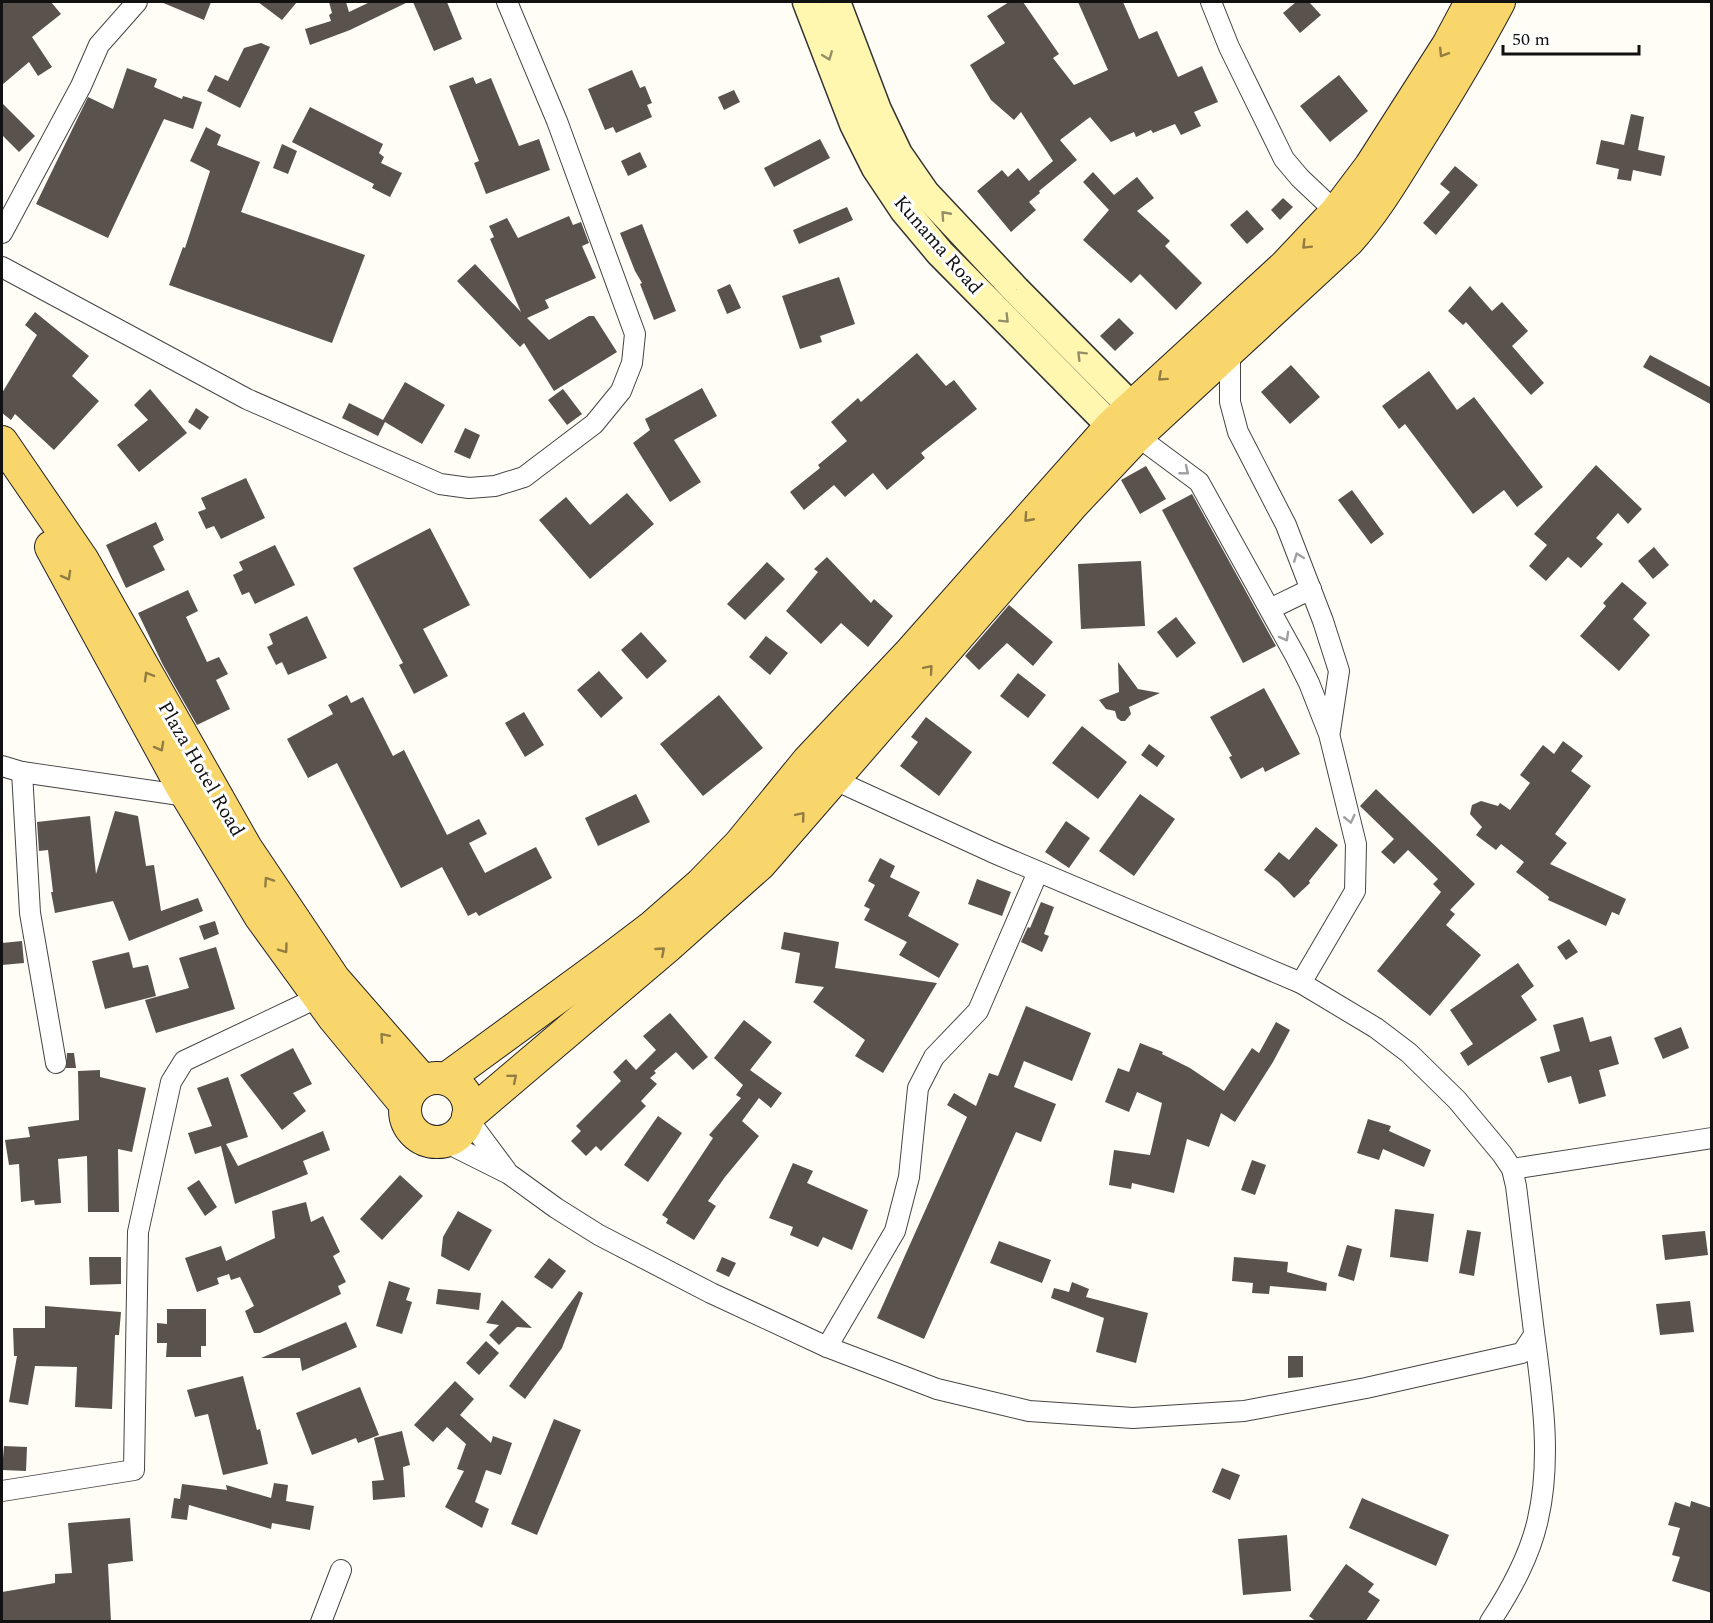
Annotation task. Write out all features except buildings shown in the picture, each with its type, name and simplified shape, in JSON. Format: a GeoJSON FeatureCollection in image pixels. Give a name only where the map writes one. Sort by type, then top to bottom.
{"type":"FeatureCollection","features":[{"type":"Feature","properties":{"kind":"main road","name":"Kunama Road"},"geometry":{"type":"LineString","coordinates":[[807,2],[854,124],[876,168],[903,210],[940,253],[1134,422]]}},
{"type":"Feature","properties":{"kind":"main road","name":"Kunama Road"},"geometry":{"type":"LineString","coordinates":[[836,2],[877,110],[898,153],[925,193],[1134,422]]}},
{"type":"Feature","properties":{"kind":"main road"},"geometry":{"type":"LineString","coordinates":[[820,770],[740,844],[701,884],[615,956],[424,1088],[406,1120],[415,1132],[428,1140],[443,1141],[461,1131],[468,1117],[760,864],[820,770],[908,655],[1336,212],[1376,158],[1448,45],[1472,2]]}},
{"type":"Feature","properties":{"kind":"main road"},"geometry":{"type":"LineString","coordinates":[[1134,422],[1230,351],[1348,241],[1367,220],[1469,58],[1499,2]]}},
{"type":"Feature","properties":{"kind":"main road","name":"Plaza Hotel Road"},"geometry":{"type":"LineString","coordinates":[[2,442],[82,559],[246,848],[334,979],[424,1088]]}},
{"type":"Feature","properties":{"kind":"main road","name":"Plaza Hotel Road"},"geometry":{"type":"LineString","coordinates":[[2,474],[38,523],[188,796],[260,916],[319,997],[424,1088]]}},
{"type":"Feature","properties":{"kind":"main road"},"geometry":{"type":"LineString","coordinates":[[424,1088],[456,1084],[464,1093],[468,1104],[468,1117]]}},
{"type":"Feature","properties":{"kind":"street"},"geometry":{"type":"LineString","coordinates":[[2,233],[81,86],[99,45],[137,2]]}},
{"type":"Feature","properties":{"kind":"street"},"geometry":{"type":"LineString","coordinates":[[2,267],[247,399],[440,484],[469,488],[495,486],[524,477],[594,424],[609,407],[621,391],[632,363],[634,334],[556,121],[507,2]]}},
{"type":"Feature","properties":{"kind":"street"},"geometry":{"type":"LineString","coordinates":[[1211,2],[1228,47],[1284,159],[1300,178],[1336,212]]}},
{"type":"Feature","properties":{"kind":"street"},"geometry":{"type":"LineString","coordinates":[[1230,351],[1230,402],[1238,432],[1286,525],[1339,671],[1329,734]]}},
{"type":"Feature","properties":{"kind":"street"},"geometry":{"type":"LineString","coordinates":[[1134,422],[1199,482],[1309,683],[1329,734],[1356,844],[1355,891],[1301,983]]}},
{"type":"Feature","properties":{"kind":"street"},"geometry":{"type":"LineString","coordinates":[[1270,609],[1311,590]]}},
{"type":"Feature","properties":{"kind":"street"},"geometry":{"type":"LineString","coordinates":[[2,766],[22,772],[188,796]]}},
{"type":"Feature","properties":{"kind":"street"},"geometry":{"type":"LineString","coordinates":[[820,770],[1038,872],[1301,983],[1376,1028],[1409,1053],[1456,1100],[1512,1169],[1539,1368],[1546,1467],[1538,1519],[1526,1557],[1505,1599],[1490,1622]]}},
{"type":"Feature","properties":{"kind":"street"},"geometry":{"type":"LineString","coordinates":[[22,772],[30,913],[56,1063]]}},
{"type":"Feature","properties":{"kind":"street"},"geometry":{"type":"LineString","coordinates":[[827,1347],[895,1231],[909,1177],[918,1088],[934,1057],[978,1011],[1038,872]]}},
{"type":"Feature","properties":{"kind":"street"},"geometry":{"type":"LineString","coordinates":[[2,1491],[134,1470],[138,1232],[171,1082],[184,1061],[319,997]]}},
{"type":"Feature","properties":{"kind":"street"},"geometry":{"type":"LineString","coordinates":[[468,1117],[509,1174]]}},
{"type":"Feature","properties":{"kind":"street"},"geometry":{"type":"LineString","coordinates":[[1512,1169],[1712,1138]]}},
{"type":"Feature","properties":{"kind":"street"},"geometry":{"type":"LineString","coordinates":[[443,1141],[509,1174],[599,1235],[711,1293],[827,1347],[937,1389],[1029,1411],[1133,1418],[1244,1411],[1366,1388],[1522,1353],[1534,1335]]}},
{"type":"Feature","properties":{"kind":"street"},"geometry":{"type":"LineString","coordinates":[[1522,1353],[1539,1368]]}},
{"type":"Feature","properties":{"kind":"street"},"geometry":{"type":"LineString","coordinates":[[321,1622],[341,1570]]}}]}
